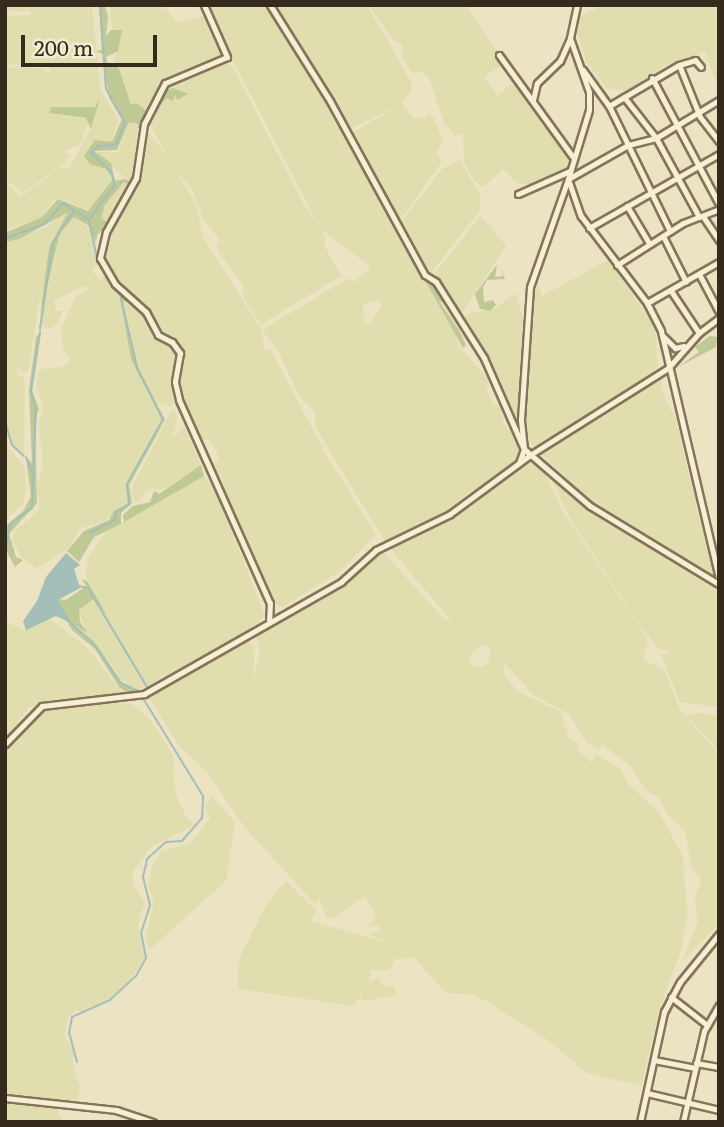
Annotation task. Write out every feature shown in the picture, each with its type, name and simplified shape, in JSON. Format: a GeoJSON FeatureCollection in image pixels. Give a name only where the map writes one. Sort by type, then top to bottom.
{"type":"FeatureCollection","features":[{"type":"Feature","properties":{"kind":"street"},"geometry":{"type":"LineString","coordinates":[[204,5],[227,57],[165,83],[144,124],[136,178],[106,232],[100,258],[115,285],[146,312],[158,335],[172,342],[180,353],[175,382],[179,400],[270,603],[269,620]]}},
{"type":"Feature","properties":{"kind":"street"},"geometry":{"type":"LineString","coordinates":[[270,5],[332,105],[425,275],[436,282],[484,358],[524,449],[590,506],[719,581]]}},
{"type":"Feature","properties":{"kind":"street"},"geometry":{"type":"LineString","coordinates":[[533,103],[534,88],[560,61],[570,38],[577,5]]}},
{"type":"Feature","properties":{"kind":"street"},"geometry":{"type":"LineString","coordinates":[[519,463],[524,449],[522,418],[530,287],[589,110],[581,68],[570,38]]}},
{"type":"Feature","properties":{"kind":"street"},"geometry":{"type":"LineString","coordinates":[[499,55],[572,156]]}},
{"type":"Feature","properties":{"kind":"street"},"geometry":{"type":"LineString","coordinates":[[609,106],[652,78],[679,65],[695,60],[701,67]]}},
{"type":"Feature","properties":{"kind":"street"},"geometry":{"type":"LineString","coordinates":[[679,65],[698,110],[719,141]]}},
{"type":"Feature","properties":{"kind":"street"},"geometry":{"type":"LineString","coordinates":[[581,68],[609,106],[670,231]]}},
{"type":"Feature","properties":{"kind":"street"},"geometry":{"type":"LineString","coordinates":[[617,265],[670,231],[719,207],[652,78]]}},
{"type":"Feature","properties":{"kind":"street"},"geometry":{"type":"LineString","coordinates":[[624,97],[656,138],[701,218],[719,240]]}},
{"type":"Feature","properties":{"kind":"street"},"geometry":{"type":"LineString","coordinates":[[568,179],[628,145],[656,138],[674,124],[719,100]]}},
{"type":"Feature","properties":{"kind":"street"},"geometry":{"type":"LineString","coordinates":[[589,228],[719,154]]}},
{"type":"Feature","properties":{"kind":"street"},"geometry":{"type":"LineString","coordinates":[[518,194],[571,170]]}},
{"type":"Feature","properties":{"kind":"street"},"geometry":{"type":"LineString","coordinates":[[568,179],[575,203],[589,228],[647,303],[662,335],[719,581]]}},
{"type":"Feature","properties":{"kind":"street"},"geometry":{"type":"LineString","coordinates":[[627,206],[649,243]]}},
{"type":"Feature","properties":{"kind":"street"},"geometry":{"type":"LineString","coordinates":[[663,236],[686,282]]}},
{"type":"Feature","properties":{"kind":"street"},"geometry":{"type":"LineString","coordinates":[[647,303],[719,262]]}},
{"type":"Feature","properties":{"kind":"street"},"geometry":{"type":"LineString","coordinates":[[699,274],[719,312]]}},
{"type":"Feature","properties":{"kind":"street"},"geometry":{"type":"LineString","coordinates":[[671,291],[699,333]]}},
{"type":"Feature","properties":{"kind":"street"},"geometry":{"type":"LineString","coordinates":[[5,744],[42,706],[144,694],[285,610],[341,582],[376,550],[450,514],[530,455],[668,368],[699,333],[719,318]]}},
{"type":"Feature","properties":{"kind":"street"},"geometry":{"type":"LineString","coordinates":[[662,335],[675,348],[687,345]]}},
{"type":"Feature","properties":{"kind":"street"},"geometry":{"type":"LineString","coordinates":[[270,603],[285,610]]}},
{"type":"Feature","properties":{"kind":"street"},"geometry":{"type":"LineString","coordinates":[[640,1122],[671,997],[719,934]]}},
{"type":"Feature","properties":{"kind":"street"},"geometry":{"type":"LineString","coordinates":[[671,997],[707,1025]]}},
{"type":"Feature","properties":{"kind":"street"},"geometry":{"type":"LineString","coordinates":[[683,1122],[707,1025],[719,1005]]}},
{"type":"Feature","properties":{"kind":"street"},"geometry":{"type":"LineString","coordinates":[[654,1060],[719,1067]]}},
{"type":"Feature","properties":{"kind":"street"},"geometry":{"type":"LineString","coordinates":[[647,1093],[719,1110]]}},
{"type":"Feature","properties":{"kind":"street"},"geometry":{"type":"LineString","coordinates":[[5,1098],[116,1110],[153,1122]]}},
{"type":"Feature","properties":{"kind":"shaded area"},"geometry":{"type":"Polygon","coordinates":[[[5,5],[92,5],[100,89],[118,119],[112,142],[92,143],[95,165],[106,170],[113,179],[90,210],[56,197],[42,217],[5,231],[5,182],[21,197],[60,168],[69,168],[93,125],[99,99],[95,107],[51,107],[50,113],[89,120],[80,145],[65,151],[71,155],[61,166],[23,193],[8,182],[5,67],[43,68],[49,75],[51,66],[5,64],[5,16],[30,15],[30,11],[5,11],[5,5]]]}},
{"type":"Feature","properties":{"kind":"shaded area"},"geometry":{"type":"Polygon","coordinates":[[[110,5],[166,5],[160,9],[165,8],[177,23],[206,15],[224,55],[165,80],[145,110],[138,103],[131,106],[122,89],[125,82],[114,66],[120,31],[112,28],[110,5]]]}},
{"type":"Feature","properties":{"kind":"shaded area"},"geometry":{"type":"Polygon","coordinates":[[[204,5],[266,5],[322,93],[376,188],[375,195],[454,329],[459,346],[488,379],[487,391],[494,405],[501,407],[503,422],[522,449],[512,468],[475,494],[469,492],[435,519],[391,540],[385,541],[373,522],[315,426],[315,412],[299,396],[278,350],[262,330],[346,280],[343,276],[354,282],[371,267],[320,228],[204,5]],[[378,300],[363,305],[364,323],[372,325],[395,368],[371,321],[382,306],[378,300]]]}},
{"type":"Feature","properties":{"kind":"shaded area"},"geometry":{"type":"Polygon","coordinates":[[[277,5],[367,5],[411,82],[412,90],[402,104],[414,118],[425,118],[428,113],[434,118],[443,141],[437,152],[441,163],[400,220],[352,133],[400,105],[349,129],[277,5]]]}},
{"type":"Feature","properties":{"kind":"shaded area"},"geometry":{"type":"Polygon","coordinates":[[[369,5],[466,5],[504,63],[484,77],[497,95],[489,106],[506,88],[517,83],[540,123],[568,150],[568,169],[531,185],[517,183],[504,169],[483,187],[475,181],[464,162],[463,133],[455,136],[444,123],[429,78],[421,71],[412,73],[401,55],[403,45],[393,40],[369,5]]]}},
{"type":"Feature","properties":{"kind":"shaded area"},"geometry":{"type":"Polygon","coordinates":[[[604,5],[719,5],[719,90],[705,52],[667,64],[627,91],[607,88],[587,63],[575,27],[577,18],[604,5]]]}},
{"type":"Feature","properties":{"kind":"shaded area"},"geometry":{"type":"Polygon","coordinates":[[[221,64],[231,65],[238,77],[304,205],[325,235],[325,247],[341,276],[261,324],[243,297],[244,287],[220,254],[216,244],[220,241],[202,216],[192,188],[176,171],[196,204],[203,237],[261,329],[265,351],[270,349],[325,453],[376,535],[339,572],[282,607],[271,602],[228,504],[222,477],[212,464],[219,461],[216,449],[209,439],[198,440],[180,399],[170,406],[157,403],[142,378],[122,301],[128,301],[119,292],[131,358],[163,419],[126,484],[129,504],[104,521],[79,529],[68,549],[36,568],[22,558],[12,540],[15,531],[38,511],[40,501],[36,490],[43,465],[39,421],[43,409],[36,381],[41,369],[63,367],[70,361],[63,348],[61,330],[76,296],[88,289],[87,285],[54,300],[56,311],[63,311],[57,324],[46,330],[40,319],[40,296],[28,372],[22,373],[18,365],[16,375],[23,377],[25,387],[24,456],[12,445],[5,420],[5,256],[14,257],[5,254],[5,242],[47,227],[64,211],[68,213],[49,248],[45,281],[54,265],[60,233],[74,217],[93,232],[98,266],[93,266],[93,272],[102,281],[104,273],[114,286],[120,286],[123,283],[118,285],[102,252],[108,229],[100,217],[107,203],[124,182],[131,186],[136,181],[145,128],[168,157],[147,118],[167,98],[173,101],[171,91],[164,91],[165,85],[221,64]]]}},
{"type":"Feature","properties":{"kind":"shaded area"},"geometry":{"type":"Polygon","coordinates":[[[129,122],[138,125],[133,176],[128,180],[96,152],[119,152],[129,122]]]}},
{"type":"Feature","properties":{"kind":"shaded area"},"geometry":{"type":"Polygon","coordinates":[[[460,160],[480,195],[480,210],[430,274],[400,223],[443,168],[460,160]]]}},
{"type":"Feature","properties":{"kind":"shaded area"},"geometry":{"type":"Polygon","coordinates":[[[481,216],[506,246],[459,317],[435,273],[481,216]]]}},
{"type":"Feature","properties":{"kind":"shaded area"},"geometry":{"type":"Polygon","coordinates":[[[608,260],[655,327],[658,365],[651,375],[574,426],[660,377],[665,400],[676,419],[689,478],[696,482],[700,502],[695,503],[716,578],[602,512],[525,438],[531,292],[539,286],[542,296],[608,260]]]}},
{"type":"Feature","properties":{"kind":"shaded area"},"geometry":{"type":"Polygon","coordinates":[[[516,293],[524,324],[518,427],[462,321],[466,314],[494,309],[516,293]]]}},
{"type":"Feature","properties":{"kind":"shaded area"},"geometry":{"type":"Polygon","coordinates":[[[173,408],[178,418],[172,439],[184,427],[201,465],[162,490],[149,489],[135,503],[131,489],[173,408]]]}},
{"type":"Feature","properties":{"kind":"shaded area"},"geometry":{"type":"Polygon","coordinates":[[[5,445],[24,465],[26,487],[23,504],[5,520],[5,445]]]}},
{"type":"Feature","properties":{"kind":"shaded area"},"geometry":{"type":"Polygon","coordinates":[[[532,464],[545,473],[562,510],[648,640],[643,660],[664,669],[680,710],[719,755],[719,923],[682,962],[698,922],[695,899],[701,879],[692,867],[685,831],[667,815],[659,797],[648,792],[630,766],[602,744],[599,749],[588,744],[569,714],[533,695],[503,661],[504,674],[518,692],[561,712],[568,737],[578,743],[577,749],[592,763],[596,755],[619,767],[630,786],[659,812],[683,857],[687,914],[681,950],[661,1004],[641,1086],[587,1073],[548,1040],[488,1002],[471,994],[446,993],[413,957],[395,959],[389,970],[371,970],[369,982],[378,978],[382,985],[396,987],[394,993],[398,995],[365,1001],[361,1000],[363,993],[353,1006],[238,989],[239,959],[267,904],[286,881],[316,910],[311,921],[397,945],[369,934],[381,930],[378,924],[368,928],[376,917],[365,896],[332,919],[327,918],[320,900],[316,900],[317,906],[246,829],[207,772],[179,746],[149,698],[154,690],[247,638],[254,648],[253,681],[260,654],[256,633],[382,551],[444,619],[452,622],[391,549],[408,535],[464,506],[510,473],[532,464]],[[482,644],[469,656],[471,665],[483,667],[489,661],[490,648],[482,644]]]}},
{"type":"Feature","properties":{"kind":"shaded area"},"geometry":{"type":"Polygon","coordinates":[[[204,476],[214,487],[265,616],[240,636],[138,690],[121,680],[94,642],[71,621],[86,634],[79,610],[95,599],[86,577],[88,558],[106,532],[204,476]]]}},
{"type":"Feature","properties":{"kind":"shaded area"},"geometry":{"type":"Polygon","coordinates":[[[550,477],[589,510],[712,582],[719,600],[719,707],[680,702],[661,654],[672,652],[658,648],[638,623],[570,518],[550,477]]]}},
{"type":"Feature","properties":{"kind":"shaded area"},"geometry":{"type":"Polygon","coordinates":[[[49,618],[88,649],[124,695],[29,707],[5,741],[5,692],[11,695],[5,691],[5,622],[26,630],[49,618]]]}},
{"type":"Feature","properties":{"kind":"shaded area"},"geometry":{"type":"Polygon","coordinates":[[[84,702],[132,704],[152,722],[173,755],[175,793],[186,816],[195,825],[152,846],[132,872],[135,888],[145,902],[138,923],[144,959],[129,982],[109,999],[83,1012],[76,1010],[68,1018],[64,1036],[74,1051],[73,1066],[80,1087],[78,1098],[67,1103],[5,1094],[5,746],[42,708],[84,702]]]}},
{"type":"Feature","properties":{"kind":"shaded area"},"geometry":{"type":"Polygon","coordinates":[[[702,713],[719,716],[719,751],[686,715],[702,713]]]}},
{"type":"Feature","properties":{"kind":"shaded area"},"geometry":{"type":"Polygon","coordinates":[[[212,796],[235,822],[226,881],[149,950],[146,936],[154,902],[148,885],[153,864],[162,851],[188,844],[199,833],[210,818],[205,806],[212,796]]]}},
{"type":"Feature","properties":{"kind":"shaded area"},"geometry":{"type":"Polygon","coordinates":[[[5,1101],[57,1109],[63,1122],[5,1122],[5,1101]]]}},
{"type":"Feature","properties":{"kind":"green space"},"geometry":{"type":"Polygon","coordinates":[[[99,5],[105,5],[108,17],[106,36],[111,30],[122,30],[118,51],[106,57],[109,67],[117,66],[120,71],[131,105],[137,103],[145,110],[158,94],[173,88],[188,94],[177,100],[175,95],[173,101],[167,98],[138,129],[138,124],[129,122],[117,150],[94,151],[111,163],[115,181],[125,179],[131,186],[124,182],[105,205],[101,218],[110,224],[97,235],[96,243],[89,226],[74,217],[60,233],[40,316],[49,248],[68,212],[19,239],[5,242],[5,233],[42,217],[58,199],[88,211],[113,179],[106,169],[90,164],[84,156],[95,140],[112,142],[122,119],[109,98],[103,54],[96,51],[102,50],[99,5]]]}},
{"type":"Feature","properties":{"kind":"green space"},"geometry":{"type":"Polygon","coordinates":[[[100,98],[91,129],[86,118],[49,113],[51,107],[95,107],[100,98]]]}},
{"type":"Feature","properties":{"kind":"green space"},"geometry":{"type":"Polygon","coordinates":[[[393,223],[426,281],[442,294],[444,303],[439,301],[459,330],[466,345],[463,348],[393,223]]]}},
{"type":"Feature","properties":{"kind":"green space"},"geometry":{"type":"Polygon","coordinates":[[[497,265],[495,277],[503,276],[500,265],[505,279],[487,280],[483,287],[484,302],[493,300],[496,305],[490,311],[480,309],[475,294],[497,265]]]}},
{"type":"Feature","properties":{"kind":"green space"},"geometry":{"type":"Polygon","coordinates":[[[119,292],[128,301],[122,302],[139,369],[165,420],[129,485],[132,503],[121,513],[121,524],[94,537],[79,562],[67,551],[84,531],[109,520],[114,511],[129,504],[126,484],[163,422],[131,359],[119,292]]]}},
{"type":"Feature","properties":{"kind":"green space"},"geometry":{"type":"Polygon","coordinates":[[[41,332],[32,390],[39,409],[35,417],[37,503],[9,534],[16,557],[23,560],[15,567],[6,550],[5,527],[24,510],[31,496],[26,457],[32,463],[29,390],[36,337],[41,332]]]}},
{"type":"Feature","properties":{"kind":"green space"},"geometry":{"type":"Polygon","coordinates":[[[710,336],[718,337],[716,347],[678,367],[699,352],[695,347],[710,336]]]}},
{"type":"Feature","properties":{"kind":"green space"},"geometry":{"type":"Polygon","coordinates":[[[201,465],[204,476],[124,522],[123,515],[133,506],[150,502],[154,491],[159,494],[201,465]]]}},
{"type":"Feature","properties":{"kind":"green space"},"geometry":{"type":"Polygon","coordinates":[[[82,579],[87,581],[107,615],[94,599],[79,610],[80,622],[88,634],[71,622],[97,645],[121,683],[138,691],[126,692],[119,687],[95,649],[72,630],[58,607],[58,599],[66,600],[86,586],[82,579]]]}},
{"type":"Feature","properties":{"kind":"water"},"geometry":{"type":"Polygon","coordinates":[[[66,553],[80,565],[74,569],[80,588],[58,600],[71,623],[56,616],[26,630],[23,621],[37,601],[46,577],[66,553]]]}},
{"type":"Feature","properties":{"kind":"waterway"},"geometry":{"type":"LineString","coordinates":[[5,238],[45,224],[63,203],[89,220],[115,184],[111,172],[91,153],[98,146],[116,145],[125,123],[106,89],[100,5]]}},
{"type":"Feature","properties":{"kind":"waterway"},"geometry":{"type":"LineString","coordinates":[[40,329],[53,242],[74,211]]}},
{"type":"Feature","properties":{"kind":"waterway"},"geometry":{"type":"LineString","coordinates":[[89,221],[98,263],[112,283]]}},
{"type":"Feature","properties":{"kind":"waterway"},"geometry":{"type":"LineString","coordinates":[[89,533],[115,520],[116,512],[129,504],[127,484],[163,419],[137,368],[120,294]]}},
{"type":"Feature","properties":{"kind":"waterway"},"geometry":{"type":"LineString","coordinates":[[5,556],[10,524],[32,508],[36,409],[31,391],[40,332]]}},
{"type":"Feature","properties":{"kind":"waterway"},"geometry":{"type":"LineString","coordinates":[[5,421],[12,445],[24,456]]}},
{"type":"Feature","properties":{"kind":"waterway"},"geometry":{"type":"LineString","coordinates":[[26,457],[31,471]]}},
{"type":"Feature","properties":{"kind":"waterway"},"geometry":{"type":"LineString","coordinates":[[79,586],[88,588],[147,687]]}},
{"type":"Feature","properties":{"kind":"waterway"},"geometry":{"type":"LineString","coordinates":[[71,623],[93,643],[121,683],[138,691]]}},
{"type":"Feature","properties":{"kind":"waterway"},"geometry":{"type":"LineString","coordinates":[[77,1062],[69,1033],[72,1017],[110,1000],[136,976],[146,958],[141,933],[150,905],[143,877],[147,859],[166,842],[182,841],[202,818],[203,796],[143,698]]}}]}
